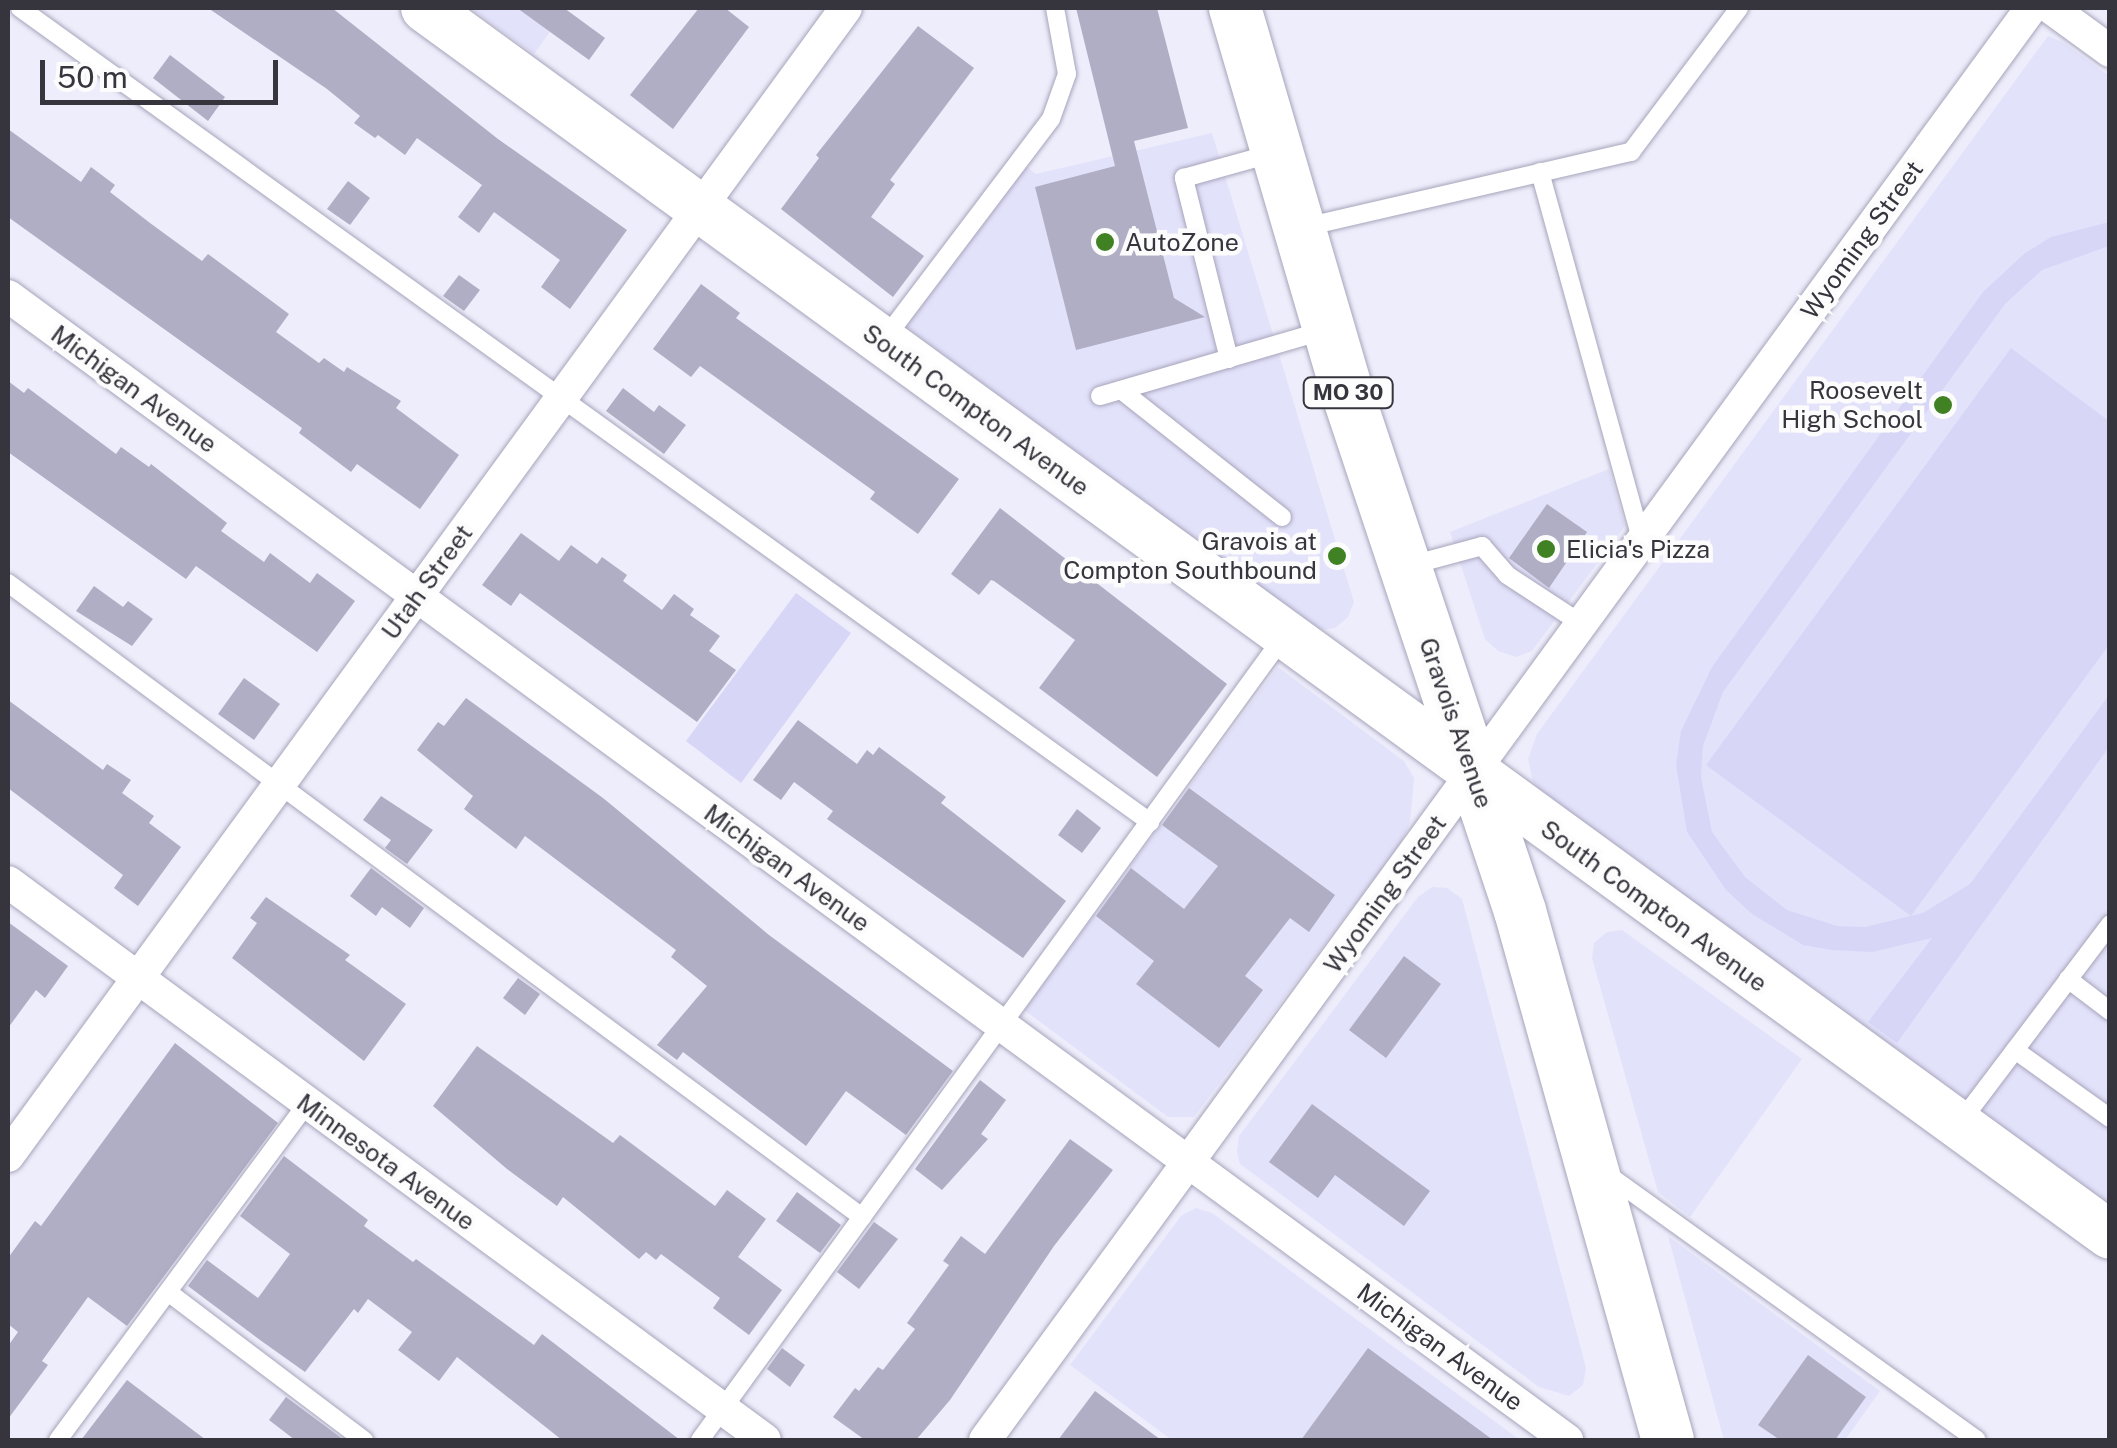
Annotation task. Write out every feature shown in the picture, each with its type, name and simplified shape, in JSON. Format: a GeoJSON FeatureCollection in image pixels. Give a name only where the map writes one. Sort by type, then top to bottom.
{"type":"FeatureCollection","features":[{"type":"Feature","properties":{"kind":"main road","name":"Gravois Avenue"},"geometry":{"type":"LineString","coordinates":[[1235,8],[1328,329],[1520,911],[1668,1440]]}},
{"type":"Feature","properties":{"kind":"street","name":"South Compton Avenue"},"geometry":{"type":"LineString","coordinates":[[424,8],[2110,1235]]}},
{"type":"Feature","properties":{"kind":"street","name":"Utah Street"},"geometry":{"type":"LineString","coordinates":[[8,1156],[846,8]]}},
{"type":"Feature","properties":{"kind":"street","name":"Wyoming Street"},"geometry":{"type":"LineString","coordinates":[[986,1440],[2030,8]]}},
{"type":"Feature","properties":{"kind":"street"},"geometry":{"type":"LineString","coordinates":[[2051,8],[2110,51]]}},
{"type":"Feature","properties":{"kind":"street","name":"Michigan Avenue"},"geometry":{"type":"LineString","coordinates":[[8,296],[1567,1440]]}},
{"type":"Feature","properties":{"kind":"street","name":"Minnesota Avenue"},"geometry":{"type":"LineString","coordinates":[[8,882],[765,1440]]}},
{"type":"Feature","properties":{"kind":"lane"},"geometry":{"type":"LineString","coordinates":[[20,8],[1150,822]]}},
{"type":"Feature","properties":{"kind":"lane"},"geometry":{"type":"LineString","coordinates":[[882,342],[1051,119],[1067,74],[1055,8]]}},
{"type":"Feature","properties":{"kind":"lane"},"geometry":{"type":"LineString","coordinates":[[1297,228],[1631,152],[1739,8]]}},
{"type":"Feature","properties":{"kind":"lane"},"geometry":{"type":"LineString","coordinates":[[1228,359],[1184,178],[1276,152]]}},
{"type":"Feature","properties":{"kind":"lane"},"geometry":{"type":"LineString","coordinates":[[1540,172],[1642,542]]}},
{"type":"Feature","properties":{"kind":"lane"},"geometry":{"type":"LineString","coordinates":[[1100,396],[1328,329]]}},
{"type":"Feature","properties":{"kind":"lane"},"geometry":{"type":"LineString","coordinates":[[1122,390],[1282,517]]}},
{"type":"Feature","properties":{"kind":"lane"},"geometry":{"type":"LineString","coordinates":[[1404,567],[1482,546],[1508,575],[1582,624]]}},
{"type":"Feature","properties":{"kind":"lane"},"geometry":{"type":"LineString","coordinates":[[8,583],[862,1217]]}},
{"type":"Feature","properties":{"kind":"lane"},"geometry":{"type":"LineString","coordinates":[[700,1440],[1284,635]]}},
{"type":"Feature","properties":{"kind":"lane"},"geometry":{"type":"LineString","coordinates":[[1958,1124],[2110,924]]}},
{"type":"Feature","properties":{"kind":"lane"},"geometry":{"type":"LineString","coordinates":[[2068,979],[2110,1010]]}},
{"type":"Feature","properties":{"kind":"lane"},"geometry":{"type":"LineString","coordinates":[[2015,1050],[2110,1118]]}},
{"type":"Feature","properties":{"kind":"lane"},"geometry":{"type":"LineString","coordinates":[[58,1440],[307,1104]]}},
{"type":"Feature","properties":{"kind":"lane"},"geometry":{"type":"LineString","coordinates":[[1592,1163],[1977,1440]]}},
{"type":"Feature","properties":{"kind":"lane"},"geometry":{"type":"LineString","coordinates":[[168,1292],[364,1440]]}},
{"type":"Feature","properties":{"kind":"shaded area"},"geometry":{"type":"Polygon","coordinates":[[[470,8],[567,8],[534,54],[470,8]]]}},
{"type":"Feature","properties":{"kind":"shaded area","name":"Roosevelt High School"},"geometry":{"type":"Polygon","coordinates":[[[2048,36],[2109,76],[2109,1210],[1548,800],[1533,782],[1528,759],[1537,734],[2048,36]]]}},
{"type":"Feature","properties":{"kind":"shaded area"},"geometry":{"type":"Polygon","coordinates":[[[1212,133],[1354,602],[1348,617],[1335,628],[1319,630],[1305,621],[903,325],[1024,165],[1036,174],[1212,133]]]}},
{"type":"Feature","properties":{"kind":"shaded area"},"geometry":{"type":"Polygon","coordinates":[[[2109,222],[2109,246],[2042,270],[2005,304],[1723,692],[1703,746],[1701,777],[1712,832],[1745,877],[1787,910],[1837,926],[1865,927],[1923,913],[1970,884],[2109,695],[2109,747],[1897,1043],[1868,1022],[1932,938],[1872,952],[1832,950],[1803,945],[1752,914],[1726,890],[1687,832],[1676,765],[1681,731],[1712,667],[1983,292],[2025,253],[2051,237],[2109,222]]]}},
{"type":"Feature","properties":{"kind":"shaded area"},"geometry":{"type":"Polygon","coordinates":[[[2011,348],[2109,421],[2109,645],[1911,916],[1706,765],[2011,348]]]}},
{"type":"Feature","properties":{"kind":"shaded area"},"geometry":{"type":"Polygon","coordinates":[[[1609,469],[1625,526],[1532,651],[1516,657],[1498,651],[1485,639],[1450,532],[1609,469]]]}},
{"type":"Feature","properties":{"kind":"shaded area"},"geometry":{"type":"Polygon","coordinates":[[[796,593],[851,633],[741,783],[686,741],[796,593]]]}},
{"type":"Feature","properties":{"kind":"shaded area"},"geometry":{"type":"Polygon","coordinates":[[[1278,667],[1404,761],[1414,778],[1410,822],[1401,843],[1194,1117],[1168,1117],[1024,1010],[1278,667]]]}},
{"type":"Feature","properties":{"kind":"shaded area"},"geometry":{"type":"Polygon","coordinates":[[[1432,887],[1447,888],[1462,899],[1586,1368],[1583,1385],[1569,1396],[1539,1387],[1240,1164],[1239,1136],[1418,897],[1432,887]]]}},
{"type":"Feature","properties":{"kind":"shaded area"},"geometry":{"type":"Polygon","coordinates":[[[1622,930],[1802,1059],[1690,1217],[1658,1192],[1592,958],[1594,943],[1607,932],[1622,930]]]}},
{"type":"Feature","properties":{"kind":"shaded area"},"geometry":{"type":"Polygon","coordinates":[[[1196,1208],[1212,1213],[1520,1440],[1172,1440],[1070,1365],[1181,1216],[1196,1208]]]}},
{"type":"Feature","properties":{"kind":"shaded area"},"geometry":{"type":"Polygon","coordinates":[[[1668,1236],[1880,1391],[1845,1440],[1724,1440],[1668,1236]]]}},
{"type":"Feature","properties":{"kind":"building"},"geometry":{"type":"Polygon","coordinates":[[[208,8],[332,8],[498,139],[627,230],[570,309],[541,287],[560,260],[494,212],[479,233],[458,217],[482,185],[417,138],[405,155],[378,135],[375,138],[354,123],[360,116],[327,89],[208,8]]]}},
{"type":"Feature","properties":{"kind":"building"},"geometry":{"type":"Polygon","coordinates":[[[517,8],[564,8],[605,38],[589,60],[517,8]]]}},
{"type":"Feature","properties":{"kind":"building"},"geometry":{"type":"Polygon","coordinates":[[[699,8],[725,8],[749,27],[673,129],[630,95],[699,8]]]}},
{"type":"Feature","properties":{"kind":"building","name":"AutoZone"},"geometry":{"type":"Polygon","coordinates":[[[1076,8],[1157,8],[1188,128],[1134,141],[1174,298],[1205,317],[1076,350],[1035,187],[1115,166],[1076,8]]]}},
{"type":"Feature","properties":{"kind":"building"},"geometry":{"type":"Polygon","coordinates":[[[918,26],[974,68],[890,180],[895,184],[871,217],[924,256],[893,297],[781,209],[819,158],[816,155],[918,26]]]}},
{"type":"Feature","properties":{"kind":"building"},"geometry":{"type":"Polygon","coordinates":[[[170,55],[225,97],[208,121],[153,78],[170,55]]]}},
{"type":"Feature","properties":{"kind":"building"},"geometry":{"type":"Polygon","coordinates":[[[8,129],[81,182],[91,167],[115,185],[110,192],[150,223],[202,261],[208,254],[289,314],[276,332],[319,363],[324,358],[344,372],[347,367],[401,401],[396,408],[459,455],[420,509],[357,464],[351,472],[299,433],[302,428],[8,217],[8,129]]]}},
{"type":"Feature","properties":{"kind":"building"},"geometry":{"type":"Polygon","coordinates":[[[348,181],[370,198],[350,225],[327,209],[348,181]]]}},
{"type":"Feature","properties":{"kind":"building"},"geometry":{"type":"Polygon","coordinates":[[[459,275],[480,290],[464,311],[443,296],[459,275]]]}},
{"type":"Feature","properties":{"kind":"building"},"geometry":{"type":"Polygon","coordinates":[[[701,284],[740,313],[736,318],[959,479],[918,534],[870,499],[875,492],[700,366],[691,377],[653,349],[701,284]]]}},
{"type":"Feature","properties":{"kind":"building"},"geometry":{"type":"Polygon","coordinates":[[[8,381],[24,393],[28,388],[116,454],[121,447],[149,467],[151,464],[227,523],[221,531],[264,562],[270,553],[310,583],[317,573],[355,601],[317,652],[196,566],[186,579],[8,452],[8,381]]]}},
{"type":"Feature","properties":{"kind":"building"},"geometry":{"type":"Polygon","coordinates":[[[623,388],[654,412],[659,405],[686,425],[664,454],[606,411],[623,388]]]}},
{"type":"Feature","properties":{"kind":"building","name":"Elicia's Pizza"},"geometry":{"type":"Polygon","coordinates":[[[1547,504],[1587,532],[1549,588],[1509,558],[1547,504]]]}},
{"type":"Feature","properties":{"kind":"building"},"geometry":{"type":"Polygon","coordinates":[[[1000,508],[1227,684],[1157,777],[1039,688],[1075,640],[994,581],[979,595],[951,574],[1000,508]]]}},
{"type":"Feature","properties":{"kind":"building"},"geometry":{"type":"Polygon","coordinates":[[[521,533],[559,561],[571,545],[597,564],[602,557],[627,575],[623,581],[662,610],[674,594],[694,609],[690,615],[720,636],[709,651],[736,670],[697,722],[520,593],[511,606],[482,585],[521,533]]]}},
{"type":"Feature","properties":{"kind":"building"},"geometry":{"type":"Polygon","coordinates":[[[94,586],[123,607],[128,601],[153,619],[132,646],[76,611],[94,586]]]}},
{"type":"Feature","properties":{"kind":"building"},"geometry":{"type":"Polygon","coordinates":[[[244,678],[280,704],[254,740],[218,714],[244,678]]]}},
{"type":"Feature","properties":{"kind":"building"},"geometry":{"type":"Polygon","coordinates":[[[466,698],[603,798],[769,935],[953,1071],[906,1135],[846,1091],[806,1146],[683,1052],[677,1060],[657,1045],[707,986],[671,957],[676,950],[525,836],[516,849],[464,809],[473,796],[417,750],[438,722],[444,726],[466,698]]]}},
{"type":"Feature","properties":{"kind":"building"},"geometry":{"type":"Polygon","coordinates":[[[8,700],[103,770],[107,764],[131,780],[122,793],[154,816],[149,823],[181,847],[138,906],[114,888],[123,875],[8,788],[8,700]]]}},
{"type":"Feature","properties":{"kind":"building"},"geometry":{"type":"Polygon","coordinates":[[[798,720],[857,764],[867,750],[873,755],[879,747],[946,797],[941,803],[1066,901],[1023,958],[827,819],[833,811],[794,782],[781,800],[753,780],[798,720]]]}},
{"type":"Feature","properties":{"kind":"building"},"geometry":{"type":"Polygon","coordinates":[[[1189,788],[1335,895],[1309,932],[1290,918],[1245,976],[1263,990],[1219,1048],[1136,984],[1154,961],[1096,916],[1131,868],[1184,909],[1218,866],[1162,825],[1189,788]]]}},
{"type":"Feature","properties":{"kind":"building"},"geometry":{"type":"Polygon","coordinates":[[[381,796],[433,830],[407,864],[385,848],[391,840],[363,820],[381,796]]]}},
{"type":"Feature","properties":{"kind":"building"},"geometry":{"type":"Polygon","coordinates":[[[1077,809],[1101,828],[1082,853],[1058,835],[1077,809]]]}},
{"type":"Feature","properties":{"kind":"building"},"geometry":{"type":"Polygon","coordinates":[[[371,868],[424,908],[410,928],[382,907],[376,916],[350,896],[371,868]]]}},
{"type":"Feature","properties":{"kind":"building"},"geometry":{"type":"Polygon","coordinates":[[[266,897],[350,955],[345,960],[406,1004],[364,1061],[232,958],[257,923],[250,918],[266,897]]]}},
{"type":"Feature","properties":{"kind":"building"},"geometry":{"type":"Polygon","coordinates":[[[8,922],[68,966],[45,998],[36,990],[8,1028],[8,922]]]}},
{"type":"Feature","properties":{"kind":"building"},"geometry":{"type":"Polygon","coordinates":[[[1404,956],[1441,984],[1386,1058],[1349,1030],[1404,956]]]}},
{"type":"Feature","properties":{"kind":"building"},"geometry":{"type":"Polygon","coordinates":[[[518,978],[540,994],[525,1015],[503,998],[518,978]]]}},
{"type":"Feature","properties":{"kind":"building"},"geometry":{"type":"Polygon","coordinates":[[[175,1043],[278,1123],[127,1326],[88,1297],[42,1361],[48,1365],[8,1419],[8,1346],[18,1332],[8,1324],[8,1258],[35,1221],[41,1226],[175,1043]]]}},
{"type":"Feature","properties":{"kind":"building"},"geometry":{"type":"Polygon","coordinates":[[[477,1046],[613,1143],[620,1135],[715,1206],[727,1190],[766,1219],[738,1257],[782,1290],[749,1335],[713,1308],[720,1298],[661,1254],[656,1260],[646,1252],[639,1259],[563,1197],[557,1206],[433,1106],[477,1046]]]}},
{"type":"Feature","properties":{"kind":"building"},"geometry":{"type":"Polygon","coordinates":[[[980,1080],[1006,1100],[981,1134],[988,1139],[942,1190],[915,1169],[980,1080]]]}},
{"type":"Feature","properties":{"kind":"building"},"geometry":{"type":"Polygon","coordinates":[[[1312,1104],[1430,1191],[1404,1226],[1335,1175],[1318,1198],[1269,1162],[1312,1104]]]}},
{"type":"Feature","properties":{"kind":"building"},"geometry":{"type":"Polygon","coordinates":[[[1070,1139],[1113,1170],[1054,1246],[950,1400],[916,1440],[865,1440],[833,1417],[855,1388],[859,1391],[878,1367],[883,1370],[915,1329],[907,1323],[949,1265],[943,1261],[961,1236],[985,1254],[1070,1139]]]}},
{"type":"Feature","properties":{"kind":"building"},"geometry":{"type":"Polygon","coordinates":[[[284,1156],[368,1220],[364,1226],[413,1262],[416,1259],[534,1345],[542,1334],[680,1440],[562,1440],[457,1357],[439,1381],[398,1350],[412,1332],[368,1299],[358,1313],[354,1309],[305,1372],[260,1340],[188,1286],[207,1260],[258,1298],[290,1254],[240,1216],[284,1156]]]}},
{"type":"Feature","properties":{"kind":"building"},"geometry":{"type":"Polygon","coordinates":[[[797,1192],[841,1225],[820,1253],[776,1221],[797,1192]]]}},
{"type":"Feature","properties":{"kind":"building"},"geometry":{"type":"Polygon","coordinates":[[[874,1222],[898,1239],[859,1289],[837,1272],[874,1222]]]}},
{"type":"Feature","properties":{"kind":"building"},"geometry":{"type":"Polygon","coordinates":[[[782,1348],[805,1365],[790,1387],[767,1369],[782,1348]]]}},
{"type":"Feature","properties":{"kind":"building"},"geometry":{"type":"Polygon","coordinates":[[[1368,1348],[1493,1440],[1301,1440],[1368,1348]]]}},
{"type":"Feature","properties":{"kind":"building"},"geometry":{"type":"Polygon","coordinates":[[[1808,1355],[1866,1397],[1835,1440],[1780,1440],[1758,1425],[1808,1355]]]}},
{"type":"Feature","properties":{"kind":"building"},"geometry":{"type":"Polygon","coordinates":[[[127,1380],[206,1440],[81,1440],[127,1380]]]}},
{"type":"Feature","properties":{"kind":"building"},"geometry":{"type":"Polygon","coordinates":[[[1095,1391],[1161,1440],[1058,1440],[1095,1391]]]}},
{"type":"Feature","properties":{"kind":"building"},"geometry":{"type":"Polygon","coordinates":[[[286,1397],[344,1440],[295,1440],[269,1420],[286,1397]]]}},
{"type":"Feature","properties":{"kind":"place","name":"AutoZone"},"geometry":{"type":"Point","coordinates":[1105,242]}},
{"type":"Feature","properties":{"kind":"place","name":"Roosevelt High School"},"geometry":{"type":"Point","coordinates":[1943,405]}},
{"type":"Feature","properties":{"kind":"place","name":"Elicia's Pizza"},"geometry":{"type":"Point","coordinates":[1546,549]}},
{"type":"Feature","properties":{"kind":"place","name":"Gravois at Compton Southbound"},"geometry":{"type":"Point","coordinates":[1337,556]}}]}
